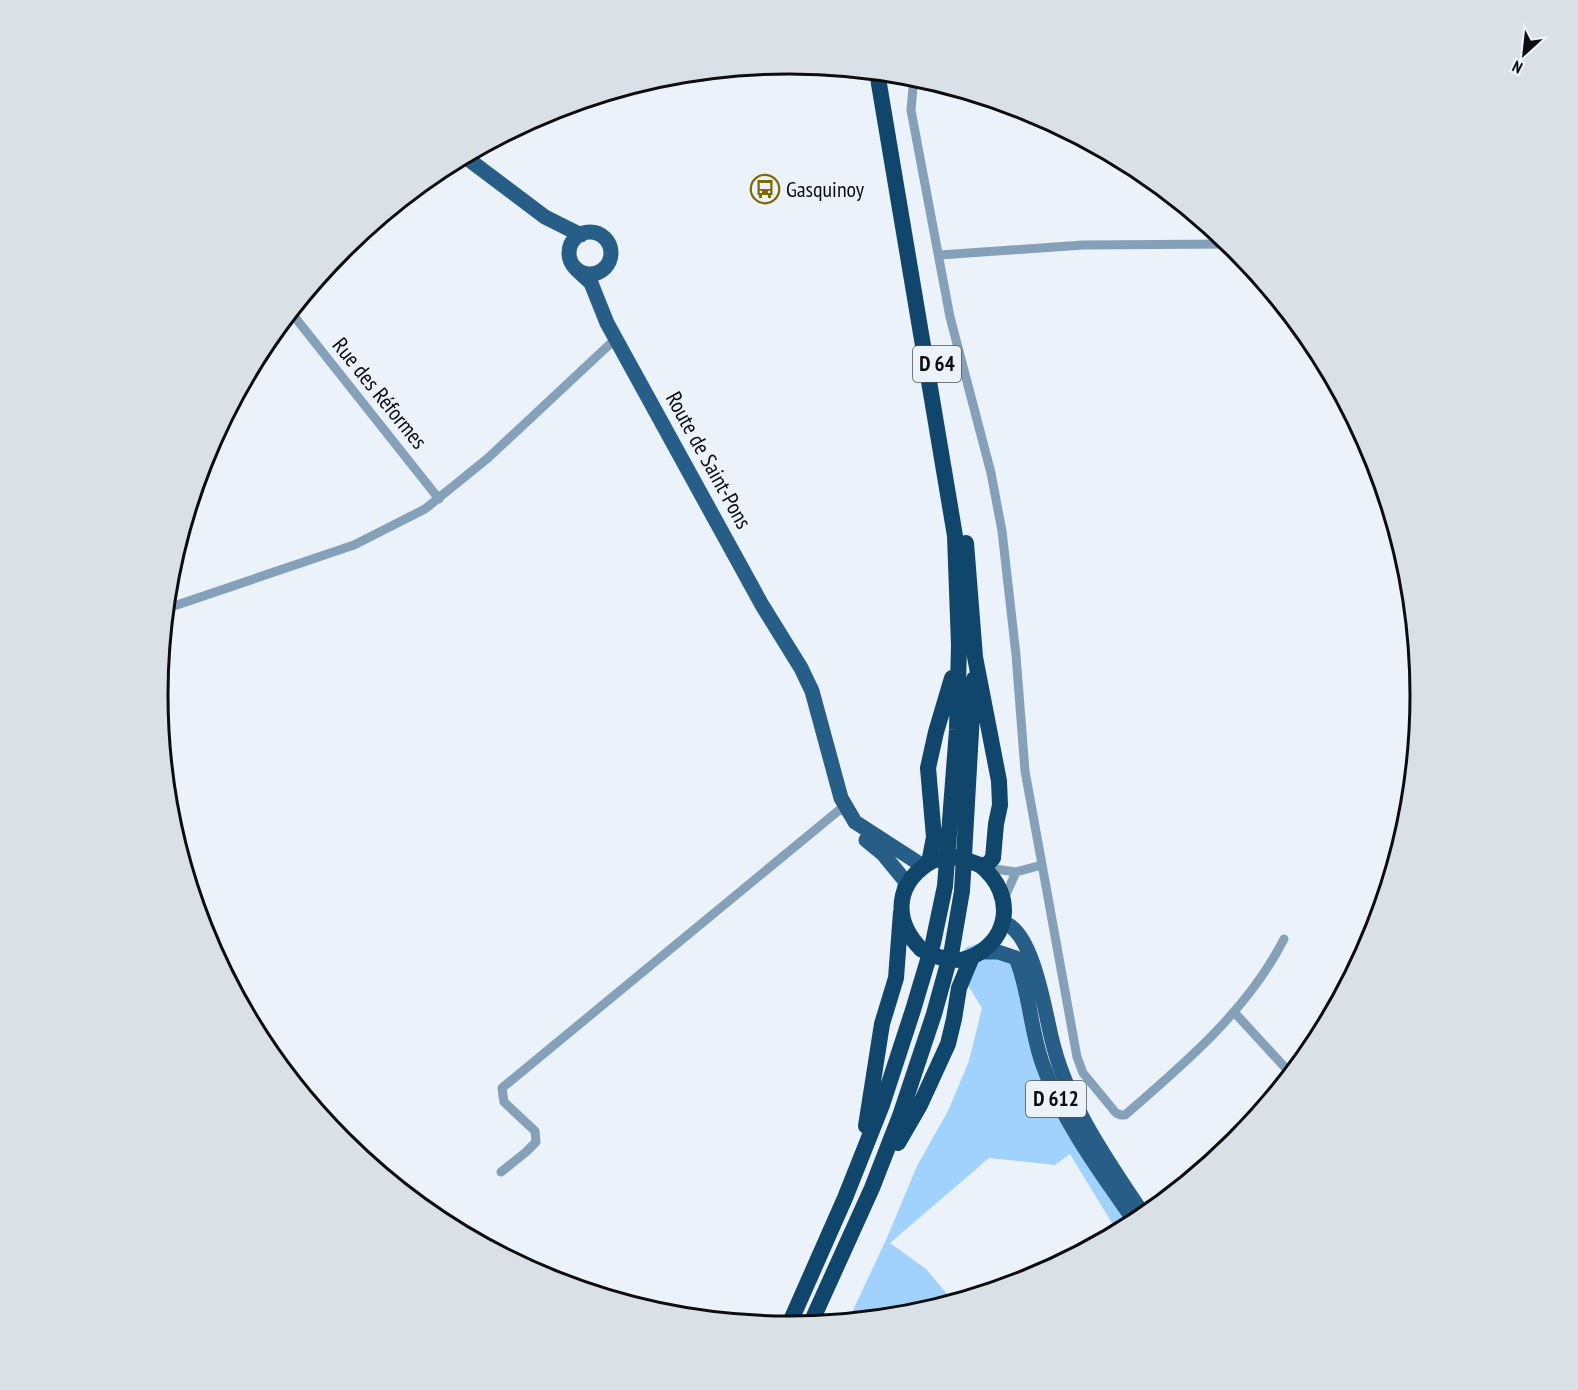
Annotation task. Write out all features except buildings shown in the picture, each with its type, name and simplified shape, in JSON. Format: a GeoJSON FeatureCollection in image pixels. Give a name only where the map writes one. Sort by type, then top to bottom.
{"type":"FeatureCollection","features":[{"type":"Feature","properties":{"kind":"highway","name":"D 64"},"geometry":{"type":"LineString","coordinates":[[878,80],[955,536],[959,645],[928,768],[934,837],[929,863]]}},
{"type":"Feature","properties":{"kind":"highway","name":"D 64"},"geometry":{"type":"LineString","coordinates":[[889,82],[965,534],[975,657],[999,781],[1000,797],[993,858],[985,869]]}},
{"type":"Feature","properties":{"kind":"highway"},"geometry":{"type":"LineString","coordinates":[[793,1316],[882,1105],[933,943],[945,886],[957,730],[959,645]]}},
{"type":"Feature","properties":{"kind":"highway"},"geometry":{"type":"LineString","coordinates":[[814,1315],[872,1188],[900,1116],[934,1014],[952,949],[962,891],[975,657]]}},
{"type":"Feature","properties":{"kind":"highway"},"geometry":{"type":"LineString","coordinates":[[844,1198],[863,1143],[882,1024],[896,978],[902,904],[907,885],[929,863],[958,857],[985,869],[999,885],[1004,899],[1003,922],[998,934],[971,956],[947,960],[921,949],[907,932],[902,904]]}},
{"type":"Feature","properties":{"kind":"highway"},"geometry":{"type":"LineString","coordinates":[[872,1188],[920,1105],[948,1044],[960,988],[971,956]]}},
{"type":"Feature","properties":{"kind":"main road"},"geometry":{"type":"LineString","coordinates":[[471,161],[545,217],[581,235]]}},
{"type":"Feature","properties":{"kind":"main road"},"geometry":{"type":"LineString","coordinates":[[545,217],[569,250],[570,260],[576,269],[590,274],[604,269],[610,257],[608,244],[599,234],[588,232],[573,241],[569,250]]}},
{"type":"Feature","properties":{"kind":"main road","name":"Route de Saint-Pons"},"geometry":{"type":"LineString","coordinates":[[576,269],[591,283],[608,323],[762,605],[801,668],[812,691],[842,798],[842,810],[862,837],[883,854],[906,882],[902,904]]}},
{"type":"Feature","properties":{"kind":"main road","name":"Route de Saint-Pons"},"geometry":{"type":"LineString","coordinates":[[604,269],[602,285],[617,338]]}},
{"type":"Feature","properties":{"kind":"main road","name":"Route de Saint-Pons"},"geometry":{"type":"LineString","coordinates":[[842,810],[855,822],[929,863]]}},
{"type":"Feature","properties":{"kind":"main road","name":"D 612"},"geometry":{"type":"LineString","coordinates":[[1003,922],[1008,923],[1017,933],[1031,957],[1061,1072],[1076,1107],[1139,1209]]}},
{"type":"Feature","properties":{"kind":"main road","name":"D 612"},"geometry":{"type":"LineString","coordinates":[[971,956],[998,952],[1016,958],[1042,1064],[1054,1095],[1084,1146],[1130,1214]]}},
{"type":"Feature","properties":{"kind":"street"},"geometry":{"type":"LineString","coordinates":[[913,86],[911,110],[950,317],[991,473],[1002,531],[1016,655],[1025,771],[1077,1057],[1083,1073],[1116,1113],[1121,1115],[1128,1112],[1234,1012],[1262,976],[1284,939]]}},
{"type":"Feature","properties":{"kind":"street"},"geometry":{"type":"LineString","coordinates":[[940,255],[1083,245],[1216,244]]}},
{"type":"Feature","properties":{"kind":"street","name":"Rue des Réformes"},"geometry":{"type":"LineString","coordinates":[[295,318],[439,499]]}},
{"type":"Feature","properties":{"kind":"street"},"geometry":{"type":"LineString","coordinates":[[174,606],[354,545],[425,510],[488,458],[617,338]]}},
{"type":"Feature","properties":{"kind":"street"},"geometry":{"type":"LineString","coordinates":[[501,1172],[536,1142],[535,1131],[504,1102],[502,1088],[842,810]]}},
{"type":"Feature","properties":{"kind":"street"},"geometry":{"type":"LineString","coordinates":[[985,869],[1016,872],[1042,865]]}},
{"type":"Feature","properties":{"kind":"street"},"geometry":{"type":"LineString","coordinates":[[1004,899],[1016,872]]}},
{"type":"Feature","properties":{"kind":"street"},"geometry":{"type":"LineString","coordinates":[[1234,1012],[1286,1068]]}},
{"type":"Feature","properties":{"kind":"shaded area"},"geometry":{"type":"Polygon","coordinates":[[[983,942],[1013,962],[1032,1036],[1128,1215],[1113,1225],[1070,1154],[1055,1165],[989,1158],[890,1243],[926,1269],[948,1295],[910,1305],[852,1313],[917,1166],[948,1111],[969,1061],[982,1008],[953,961],[967,947],[983,942]]]}},
{"type":"Feature","properties":{"kind":"place","name":"Gasquinoy"},"geometry":{"type":"Point","coordinates":[765,189]}}]}
